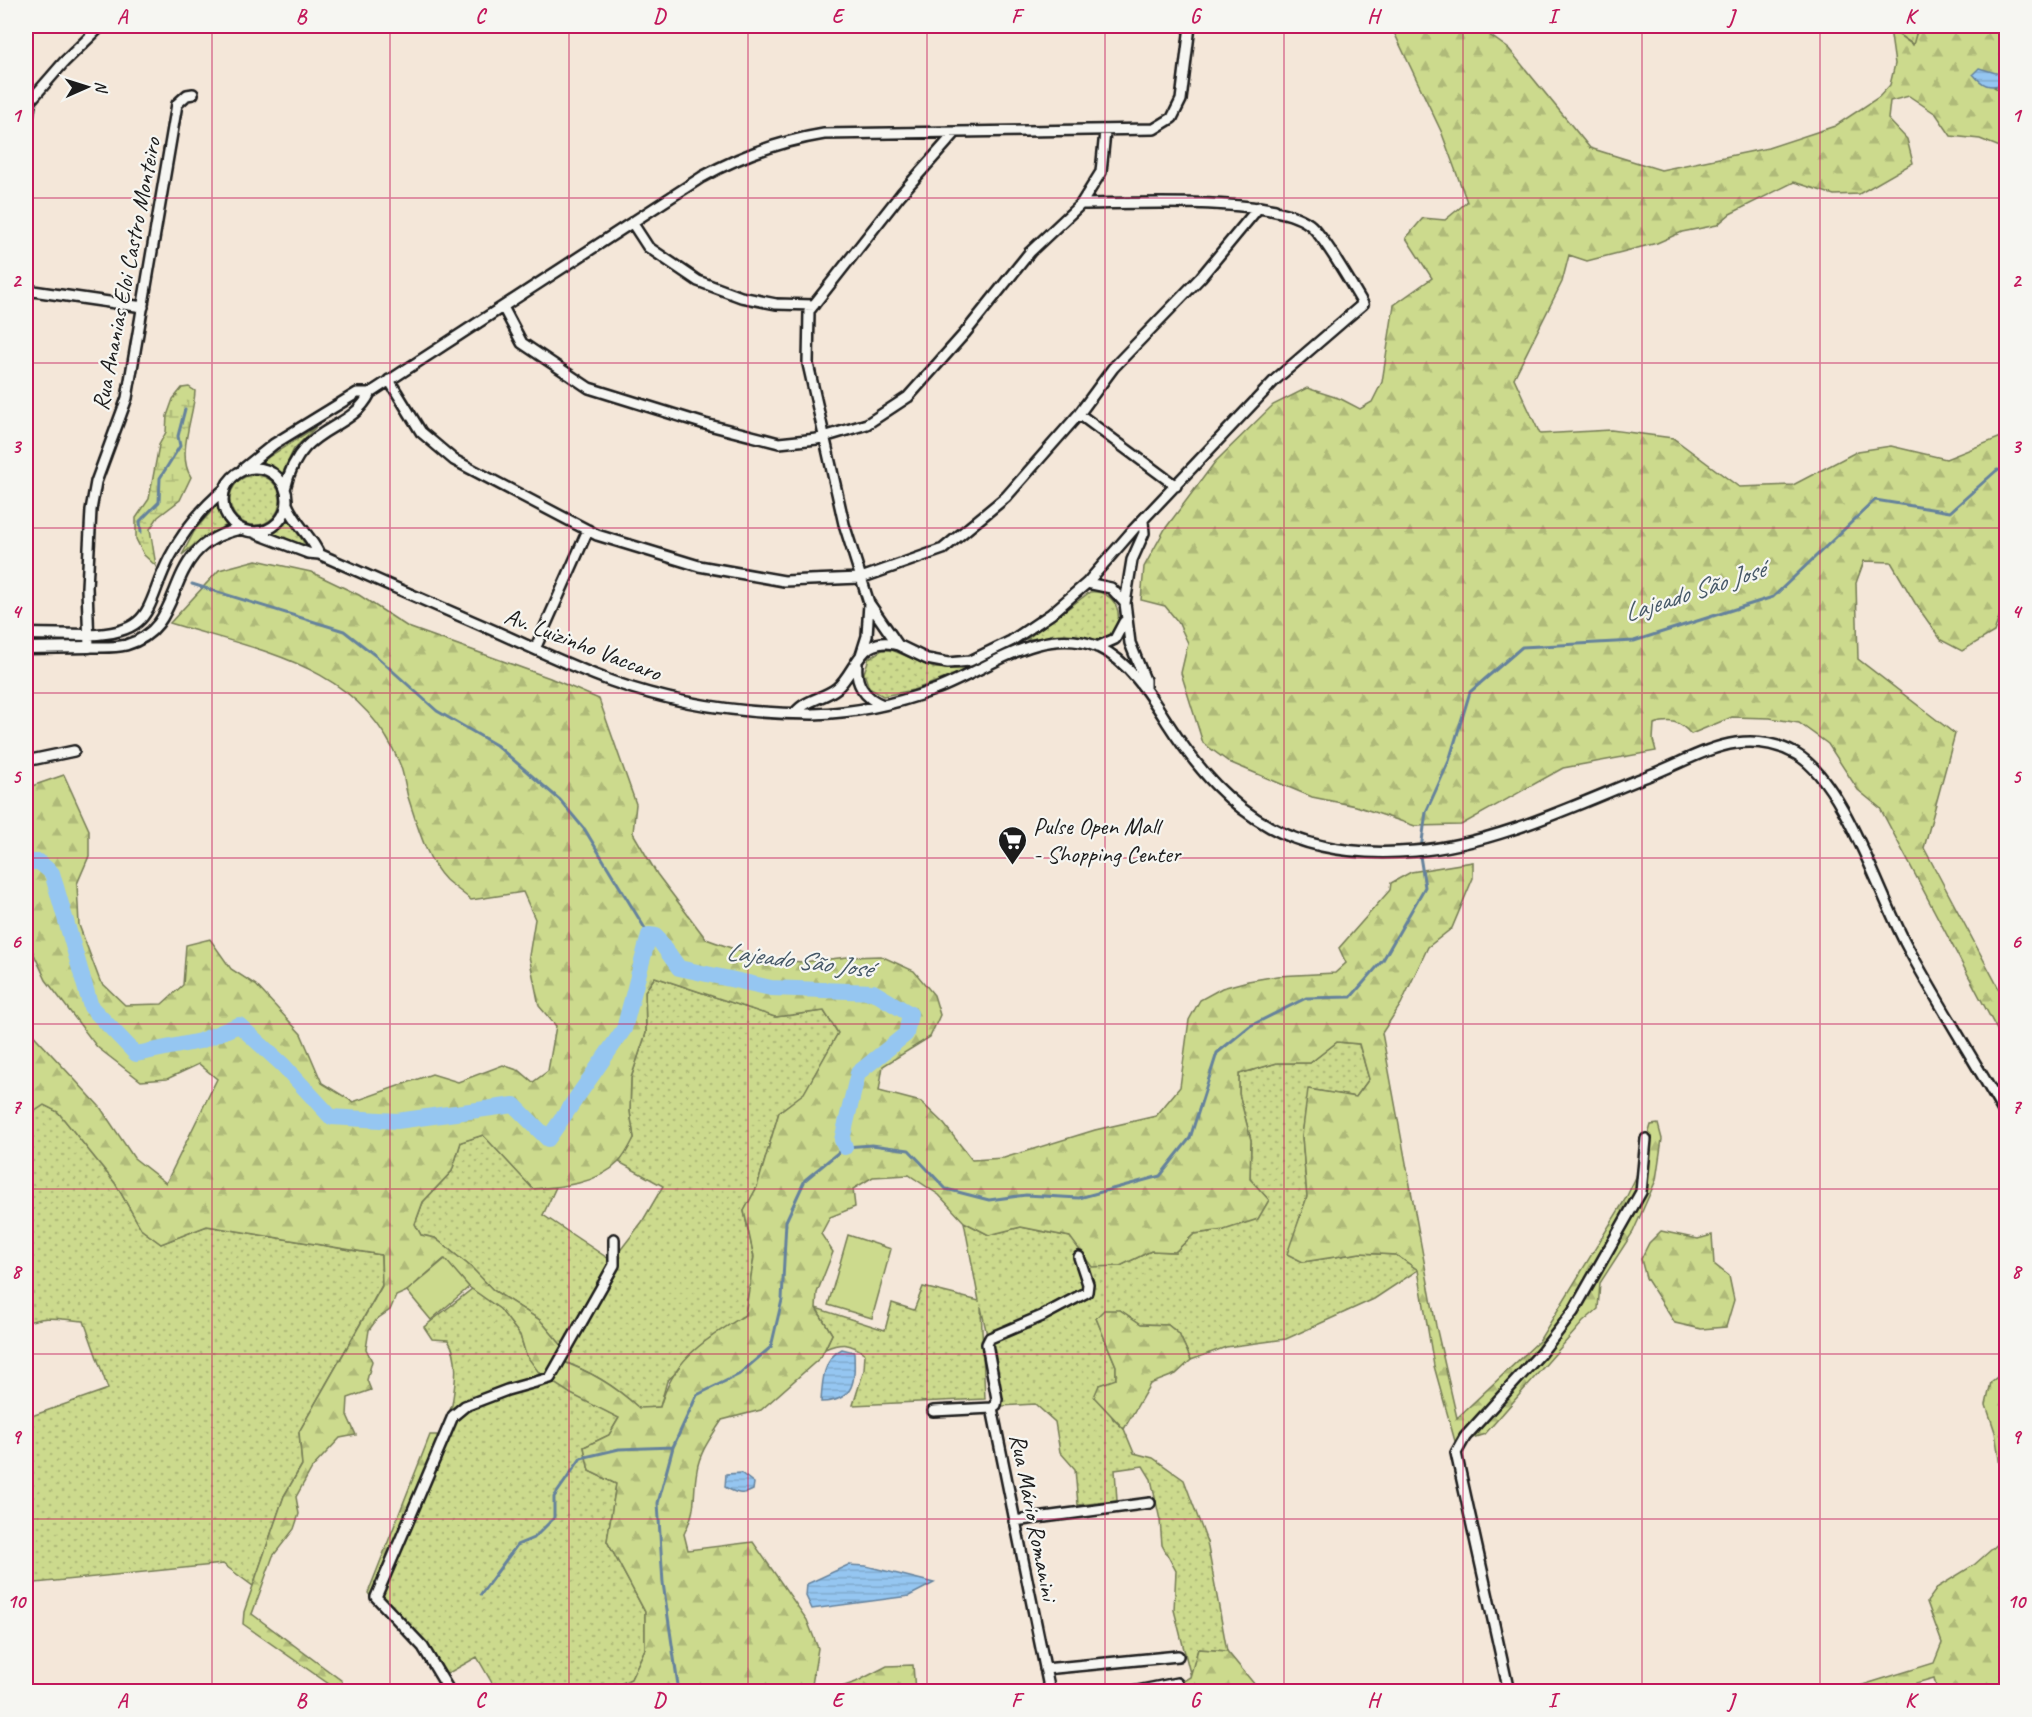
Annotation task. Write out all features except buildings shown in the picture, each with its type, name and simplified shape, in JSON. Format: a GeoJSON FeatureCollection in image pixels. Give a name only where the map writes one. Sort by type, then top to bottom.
{"type":"FeatureCollection","features":[{"type":"Feature","properties":{"kind":"street"},"geometry":{"type":"LineString","coordinates":[[26,127],[31,100],[64,62],[101,26]]}},
{"type":"Feature","properties":{"kind":"street"},"geometry":{"type":"LineString","coordinates":[[319,554],[316,546],[296,523],[287,504],[285,489],[291,467],[307,444],[364,405],[370,393],[389,380],[633,224],[702,177],[725,164],[790,140],[824,134],[1105,132],[1154,129],[1172,118],[1181,100],[1190,26]]}},
{"type":"Feature","properties":{"kind":"street","name":"Rua Ananias Eloi Castro Monteiro"},"geometry":{"type":"LineString","coordinates":[[89,648],[87,586],[91,510],[96,482],[127,398],[177,104],[187,95],[193,94]]}},
{"type":"Feature","properties":{"kind":"street"},"geometry":{"type":"LineString","coordinates":[[502,307],[522,342],[589,387],[705,424],[779,443],[824,437],[867,424],[908,397],[965,333],[1030,252],[1081,204],[1101,172],[1105,132]]}},
{"type":"Feature","properties":{"kind":"street"},"geometry":{"type":"LineString","coordinates":[[955,133],[902,194],[809,311],[808,364],[844,524],[869,603],[898,645],[916,656],[937,661],[959,662],[981,657],[1031,628],[1088,583],[1276,379],[1363,304],[1310,224],[1275,210],[1258,207],[1081,204]]}},
{"type":"Feature","properties":{"kind":"street"},"geometry":{"type":"LineString","coordinates":[[389,380],[421,432],[454,460],[588,530],[699,566],[774,580],[861,578],[943,549],[1006,497],[1079,414],[1113,368],[1201,277],[1258,207]]}},
{"type":"Feature","properties":{"kind":"street"},"geometry":{"type":"LineString","coordinates":[[633,224],[648,247],[698,281],[741,297],[776,304],[814,305]]}},
{"type":"Feature","properties":{"kind":"street"},"geometry":{"type":"LineString","coordinates":[[26,290],[143,307]]}},
{"type":"Feature","properties":{"kind":"street"},"geometry":{"type":"LineString","coordinates":[[26,634],[118,633],[134,625],[151,606],[168,560],[185,532],[240,471],[274,444],[357,393],[370,393]]}},
{"type":"Feature","properties":{"kind":"street"},"geometry":{"type":"LineString","coordinates":[[1079,414],[1176,486]]}},
{"type":"Feature","properties":{"kind":"street"},"geometry":{"type":"LineString","coordinates":[[240,471],[255,468],[270,471],[285,489]]}},
{"type":"Feature","properties":{"kind":"street"},"geometry":{"type":"LineString","coordinates":[[225,489],[225,512],[240,529],[255,533],[277,525],[287,504]]}},
{"type":"Feature","properties":{"kind":"street"},"geometry":{"type":"LineString","coordinates":[[1143,522],[1144,533],[1132,560],[1125,617],[1130,643],[1145,680],[1145,689]]}},
{"type":"Feature","properties":{"kind":"street"},"geometry":{"type":"LineString","coordinates":[[26,648],[116,647],[141,639],[164,616],[183,569],[193,554],[214,538],[240,529]]}},
{"type":"Feature","properties":{"kind":"street"},"geometry":{"type":"LineString","coordinates":[[535,649],[588,530]]}},
{"type":"Feature","properties":{"kind":"street","name":"Av. Luizinho Vaccaro"},"geometry":{"type":"LineString","coordinates":[[255,533],[308,553],[319,554],[614,682],[661,696],[741,710],[833,712],[883,705],[950,684],[1034,645],[1067,642],[1097,647]]}},
{"type":"Feature","properties":{"kind":"street"},"geometry":{"type":"LineString","coordinates":[[1088,583],[1111,588],[1125,603]]}},
{"type":"Feature","properties":{"kind":"street"},"geometry":{"type":"LineString","coordinates":[[869,603],[867,636],[859,659],[857,676],[862,688],[871,699],[883,705]]}},
{"type":"Feature","properties":{"kind":"street"},"geometry":{"type":"LineString","coordinates":[[1097,647],[1115,639],[1122,629],[1125,617]]}},
{"type":"Feature","properties":{"kind":"street"},"geometry":{"type":"LineString","coordinates":[[134,625],[141,639]]}},
{"type":"Feature","properties":{"kind":"street"},"geometry":{"type":"LineString","coordinates":[[796,712],[801,705],[820,698],[838,687],[859,659],[879,644],[898,645]]}},
{"type":"Feature","properties":{"kind":"street"},"geometry":{"type":"LineString","coordinates":[[1097,647],[1119,661],[1145,689],[1205,777],[1229,800],[1256,819],[1285,835],[1318,845],[1363,851],[1417,851],[1458,845],[1562,811],[1728,744],[1758,742],[1788,750],[1816,770],[1831,787],[1908,948],[2007,1116]]}},
{"type":"Feature","properties":{"kind":"street"},"geometry":{"type":"LineString","coordinates":[[26,761],[74,750]]}},
{"type":"Feature","properties":{"kind":"street"},"geometry":{"type":"LineString","coordinates":[[1509,1692],[1456,1453],[1465,1437],[1541,1353],[1573,1312],[1641,1192],[1646,1139]]}},
{"type":"Feature","properties":{"kind":"street"},"geometry":{"type":"LineString","coordinates":[[450,1692],[423,1647],[377,1601],[376,1597],[453,1416],[465,1406],[507,1390],[550,1378],[614,1265],[614,1239]]}},
{"type":"Feature","properties":{"kind":"street"},"geometry":{"type":"LineString","coordinates":[[992,1408],[996,1405],[997,1398],[987,1344],[990,1338],[1041,1316],[1087,1292],[1088,1284],[1079,1257]]}},
{"type":"Feature","properties":{"kind":"street","name":"Rua Mário Romanini"},"geometry":{"type":"LineString","coordinates":[[933,1411],[992,1408],[1050,1692]]}},
{"type":"Feature","properties":{"kind":"street"},"geometry":{"type":"LineString","coordinates":[[1014,1521],[1150,1503]]}},
{"type":"Feature","properties":{"kind":"street"},"geometry":{"type":"LineString","coordinates":[[1045,1669],[1178,1656]]}},
{"type":"Feature","properties":{"kind":"street"},"geometry":{"type":"LineString","coordinates":[[1132,1692],[1177,1683]]}},
{"type":"Feature","properties":{"kind":"green space"},"geometry":{"type":"Polygon","coordinates":[[[1391,26],[1477,26],[1509,49],[1590,148],[1661,170],[1768,148],[1835,126],[1879,97],[1890,85],[1895,64],[1890,29],[1913,45],[1917,31],[1923,26],[2003,26],[2006,28],[2003,84],[1994,87],[2006,94],[2006,154],[2005,149],[1980,139],[1951,136],[1936,114],[1909,96],[1890,101],[1888,119],[1907,139],[1913,163],[1859,194],[1834,195],[1794,182],[1730,214],[1717,225],[1682,232],[1657,243],[1587,261],[1569,255],[1562,282],[1514,378],[1540,434],[1611,430],[1673,438],[1739,487],[1793,485],[1858,451],[1891,446],[1946,459],[2006,435],[2006,598],[1994,632],[1962,651],[1941,640],[1915,603],[1891,562],[1864,561],[1856,583],[1858,659],[1955,734],[1924,848],[2006,1002],[2006,1047],[1880,808],[1858,790],[1828,744],[1799,723],[1770,718],[1732,717],[1691,734],[1683,726],[1674,722],[1654,724],[1653,740],[1656,751],[1563,768],[1461,825],[1415,826],[1356,806],[1312,797],[1229,762],[1203,743],[1181,673],[1188,643],[1178,622],[1165,606],[1141,600],[1144,567],[1165,529],[1215,462],[1273,405],[1307,388],[1341,399],[1360,409],[1372,402],[1382,382],[1394,305],[1432,278],[1406,238],[1423,218],[1445,220],[1467,202],[1441,131],[1391,26]]]}},
{"type":"Feature","properties":{"kind":"green space"},"geometry":{"type":"Polygon","coordinates":[[[1885,26],[1904,26],[1917,31],[1914,45],[1885,26]]]}},
{"type":"Feature","properties":{"kind":"green space"},"geometry":{"type":"Polygon","coordinates":[[[189,387],[195,391],[185,447],[187,468],[191,477],[180,500],[158,517],[150,529],[156,566],[144,555],[136,539],[136,518],[149,499],[159,445],[166,432],[167,416],[173,399],[182,388],[189,387]]]}},
{"type":"Feature","properties":{"kind":"green space"},"geometry":{"type":"Polygon","coordinates":[[[316,427],[294,449],[282,474],[262,461],[316,427]]]}},
{"type":"Feature","properties":{"kind":"green space"},"geometry":{"type":"Polygon","coordinates":[[[250,475],[260,475],[273,482],[280,495],[280,505],[273,518],[260,525],[250,525],[241,521],[234,514],[230,505],[230,495],[234,486],[241,479],[250,475]]]}},
{"type":"Feature","properties":{"kind":"green space"},"geometry":{"type":"Polygon","coordinates":[[[217,505],[226,526],[202,538],[182,555],[195,530],[217,505]]]}},
{"type":"Feature","properties":{"kind":"green space"},"geometry":{"type":"Polygon","coordinates":[[[288,520],[308,548],[274,534],[288,520]]]}},
{"type":"Feature","properties":{"kind":"green space"},"geometry":{"type":"Polygon","coordinates":[[[256,560],[311,572],[359,595],[408,627],[550,678],[599,699],[636,804],[633,833],[657,874],[706,939],[762,959],[803,962],[881,956],[914,971],[934,995],[940,1015],[930,1037],[883,1066],[879,1091],[921,1102],[944,1124],[972,1160],[1004,1158],[1095,1130],[1156,1116],[1180,1087],[1189,1020],[1200,1000],[1222,988],[1248,981],[1277,976],[1335,973],[1346,963],[1339,948],[1390,890],[1391,883],[1411,872],[1473,862],[1473,878],[1452,928],[1428,947],[1401,1004],[1382,1033],[1436,1326],[1457,1418],[1539,1341],[1626,1198],[1636,1177],[1651,1125],[1658,1124],[1662,1139],[1656,1180],[1633,1232],[1600,1283],[1598,1309],[1583,1322],[1485,1434],[1466,1440],[1458,1452],[1434,1366],[1418,1270],[1396,1255],[1360,1253],[1303,1262],[1287,1254],[1307,1197],[1302,1136],[1308,1089],[1356,1097],[1369,1079],[1359,1044],[1337,1042],[1310,1063],[1277,1063],[1239,1074],[1239,1094],[1251,1140],[1250,1179],[1269,1200],[1258,1219],[1224,1230],[1194,1234],[1175,1252],[1151,1251],[1120,1266],[1092,1267],[1070,1237],[1021,1227],[989,1235],[964,1222],[939,1195],[909,1175],[873,1177],[853,1189],[855,1207],[830,1217],[821,1234],[833,1252],[817,1293],[816,1308],[832,1334],[821,1357],[761,1410],[722,1420],[701,1456],[693,1509],[684,1534],[688,1550],[753,1542],[807,1620],[818,1648],[811,1691],[607,1691],[631,1679],[645,1649],[645,1612],[607,1541],[616,1484],[589,1471],[584,1447],[609,1435],[619,1418],[571,1394],[540,1374],[526,1355],[520,1335],[500,1309],[469,1287],[444,1259],[407,1291],[396,1296],[390,1310],[377,1319],[369,1330],[366,1349],[372,1361],[367,1380],[371,1390],[348,1398],[347,1415],[356,1435],[340,1438],[312,1468],[296,1497],[299,1514],[294,1529],[273,1556],[252,1614],[342,1681],[343,1691],[339,1691],[243,1624],[244,1612],[284,1496],[302,1465],[299,1432],[382,1286],[381,1255],[207,1226],[161,1244],[142,1230],[115,1183],[58,1112],[44,1105],[26,1117],[26,1027],[100,1107],[134,1158],[166,1183],[217,1079],[199,1064],[167,1079],[141,1081],[97,1047],[46,980],[26,937],[26,788],[64,775],[89,830],[89,856],[77,884],[79,925],[100,981],[125,1005],[162,1004],[183,985],[186,945],[210,939],[231,969],[256,985],[301,1034],[322,1083],[353,1102],[432,1074],[458,1082],[503,1065],[520,1071],[533,1082],[548,1071],[556,1026],[539,1006],[529,956],[535,919],[523,892],[471,900],[439,872],[423,841],[399,762],[381,729],[359,703],[332,682],[303,666],[271,653],[170,623],[219,570],[256,560]],[[655,977],[645,991],[646,1033],[631,1078],[630,1112],[634,1138],[621,1160],[590,1180],[533,1189],[483,1135],[461,1142],[452,1171],[423,1202],[415,1224],[421,1235],[435,1238],[471,1267],[493,1290],[540,1320],[563,1347],[558,1360],[601,1380],[639,1408],[660,1407],[673,1375],[692,1352],[716,1333],[745,1315],[754,1257],[744,1211],[757,1187],[779,1112],[804,1093],[838,1033],[824,1011],[775,1017],[655,977]]]}},
{"type":"Feature","properties":{"kind":"green space"},"geometry":{"type":"Polygon","coordinates":[[[1090,592],[1106,595],[1116,606],[1118,621],[1110,635],[1094,641],[1067,636],[1027,639],[1090,592]]]}},
{"type":"Feature","properties":{"kind":"green space"},"geometry":{"type":"Polygon","coordinates":[[[882,650],[892,650],[934,668],[968,670],[913,690],[883,696],[869,688],[864,673],[869,658],[882,650]]]}},
{"type":"Feature","properties":{"kind":"green space"},"geometry":{"type":"Polygon","coordinates":[[[655,977],[775,1017],[824,1011],[838,1033],[804,1094],[779,1112],[757,1187],[744,1211],[754,1257],[745,1315],[726,1328],[667,1381],[660,1407],[639,1409],[601,1380],[557,1359],[563,1347],[540,1320],[493,1290],[471,1267],[435,1238],[421,1235],[415,1224],[423,1202],[452,1171],[461,1142],[483,1135],[533,1188],[556,1187],[543,1215],[612,1261],[642,1222],[663,1186],[619,1162],[634,1138],[630,1112],[631,1078],[646,1033],[645,991],[655,977]]]}},
{"type":"Feature","properties":{"kind":"green space"},"geometry":{"type":"Polygon","coordinates":[[[1337,1042],[1359,1044],[1369,1079],[1356,1097],[1309,1089],[1302,1136],[1307,1197],[1288,1254],[1303,1262],[1360,1253],[1397,1255],[1418,1270],[1374,1299],[1286,1339],[1226,1347],[1191,1360],[1179,1334],[1168,1325],[1141,1324],[1120,1310],[1096,1318],[1116,1366],[1116,1380],[1099,1385],[1113,1419],[1124,1429],[1134,1453],[1153,1458],[1184,1480],[1207,1542],[1227,1651],[1198,1649],[1191,1677],[1174,1610],[1176,1571],[1162,1545],[1160,1520],[1151,1479],[1143,1466],[1115,1470],[1117,1501],[1078,1505],[1075,1469],[1060,1452],[1055,1422],[1035,1404],[1002,1406],[981,1307],[985,1399],[853,1405],[864,1370],[865,1354],[846,1345],[836,1345],[825,1349],[832,1334],[816,1308],[885,1330],[892,1303],[914,1310],[923,1287],[979,1301],[964,1222],[989,1235],[1021,1227],[1071,1237],[1120,1266],[1151,1251],[1175,1252],[1194,1234],[1224,1230],[1269,1200],[1250,1179],[1251,1140],[1239,1094],[1239,1074],[1277,1063],[1310,1063],[1337,1042]]]}},
{"type":"Feature","properties":{"kind":"green space"},"geometry":{"type":"Polygon","coordinates":[[[44,1105],[58,1112],[115,1183],[142,1230],[161,1244],[207,1226],[381,1255],[382,1285],[299,1432],[302,1465],[284,1496],[253,1586],[223,1564],[26,1584],[26,1418],[108,1389],[84,1321],[48,1318],[26,1323],[26,1117],[44,1105]]]}},
{"type":"Feature","properties":{"kind":"green space"},"geometry":{"type":"Polygon","coordinates":[[[1661,1231],[1698,1239],[1712,1235],[1714,1264],[1729,1276],[1734,1300],[1726,1327],[1701,1329],[1675,1323],[1646,1278],[1641,1259],[1649,1243],[1661,1231]]]}},
{"type":"Feature","properties":{"kind":"green space"},"geometry":{"type":"Polygon","coordinates":[[[848,1235],[891,1249],[872,1318],[828,1305],[848,1235]]]}},
{"type":"Feature","properties":{"kind":"green space"},"geometry":{"type":"Polygon","coordinates":[[[445,1259],[469,1287],[431,1320],[407,1291],[445,1259]]]}},
{"type":"Feature","properties":{"kind":"green space"},"geometry":{"type":"Polygon","coordinates":[[[472,1289],[500,1309],[520,1335],[526,1355],[547,1377],[619,1418],[609,1435],[584,1447],[589,1471],[616,1484],[607,1541],[645,1612],[645,1649],[631,1679],[607,1691],[487,1691],[492,1683],[477,1657],[445,1675],[414,1633],[373,1600],[452,1405],[456,1372],[452,1347],[448,1340],[432,1339],[424,1327],[472,1289]]]}},
{"type":"Feature","properties":{"kind":"green space"},"geometry":{"type":"Polygon","coordinates":[[[1104,1310],[1120,1310],[1141,1324],[1168,1325],[1179,1334],[1191,1360],[1176,1374],[1150,1384],[1124,1429],[1094,1397],[1099,1385],[1116,1379],[1116,1366],[1096,1318],[1104,1310]]]}},
{"type":"Feature","properties":{"kind":"green space"},"geometry":{"type":"Polygon","coordinates":[[[2006,1370],[2006,1677],[1996,1688],[1989,1691],[1937,1691],[1934,1678],[1916,1683],[1916,1691],[1907,1691],[1904,1684],[1883,1691],[1840,1692],[1934,1663],[1942,1643],[1927,1602],[1938,1587],[1974,1565],[2000,1542],[2005,1501],[1995,1432],[1986,1405],[1991,1382],[2006,1370]]]}},
{"type":"Feature","properties":{"kind":"green space"},"geometry":{"type":"Polygon","coordinates":[[[430,1435],[437,1435],[438,1439],[373,1600],[368,1593],[430,1435]]]}},
{"type":"Feature","properties":{"kind":"green space"},"geometry":{"type":"Polygon","coordinates":[[[1198,1649],[1227,1651],[1260,1691],[1166,1692],[1190,1677],[1198,1649]]]}},
{"type":"Feature","properties":{"kind":"green space"},"geometry":{"type":"Polygon","coordinates":[[[913,1665],[915,1691],[830,1691],[856,1682],[887,1666],[913,1665]]]}},
{"type":"Feature","properties":{"kind":"water"},"geometry":{"type":"Polygon","coordinates":[[[1979,68],[2006,76],[2003,84],[1990,86],[1980,81],[1973,74],[1979,68]]]}},
{"type":"Feature","properties":{"kind":"water"},"geometry":{"type":"Polygon","coordinates":[[[842,1349],[854,1352],[851,1387],[841,1398],[821,1402],[827,1365],[831,1358],[842,1349]]]}},
{"type":"Feature","properties":{"kind":"water"},"geometry":{"type":"Polygon","coordinates":[[[741,1473],[754,1483],[753,1490],[739,1493],[725,1487],[726,1474],[741,1473]]]}},
{"type":"Feature","properties":{"kind":"water"},"geometry":{"type":"Polygon","coordinates":[[[848,1565],[866,1566],[934,1583],[909,1596],[812,1609],[806,1596],[807,1584],[848,1565]]]}},
{"type":"Feature","properties":{"kind":"waterway"},"geometry":{"type":"LineString","coordinates":[[141,532],[140,521],[159,502],[160,478],[180,446],[178,436],[185,409]]}},
{"type":"Feature","properties":{"kind":"waterway","name":"Lajeado São José"},"geometry":{"type":"LineString","coordinates":[[679,1692],[663,1583],[658,1503],[673,1447],[697,1395],[738,1375],[771,1347],[782,1300],[786,1221],[805,1180],[845,1147],[872,1145],[909,1150],[946,1189],[989,1200],[1026,1195],[1079,1198],[1160,1176],[1190,1138],[1217,1053],[1250,1026],[1306,998],[1351,997],[1383,960],[1425,887],[1420,856],[1426,812],[1449,761],[1470,692],[1522,647],[1634,641],[1773,597],[1875,500],[1950,512],[1997,470],[2006,471]]}},
{"type":"Feature","properties":{"kind":"waterway"},"geometry":{"type":"LineString","coordinates":[[192,584],[344,631],[376,656],[437,711],[496,745],[560,800],[585,830],[649,935]]}},
{"type":"Feature","properties":{"kind":"waterway","name":"Lajeado São José"},"geometry":{"type":"LineString","coordinates":[[26,862],[39,862],[52,873],[91,1007],[136,1054],[200,1041],[239,1025],[283,1065],[331,1117],[397,1121],[514,1105],[548,1139],[624,1029],[649,935],[656,936],[679,968],[771,988],[873,992],[910,1014],[906,1034],[858,1073],[842,1140],[845,1147]]}},
{"type":"Feature","properties":{"kind":"waterway"},"geometry":{"type":"LineString","coordinates":[[481,1594],[517,1545],[534,1538],[554,1518],[554,1497],[581,1458],[619,1449],[673,1447]]}},
{"type":"Feature","properties":{"kind":"place","name":"Pulse Open Mall - Shopping Center"},"geometry":{"type":"Point","coordinates":[1012,866]}}]}
